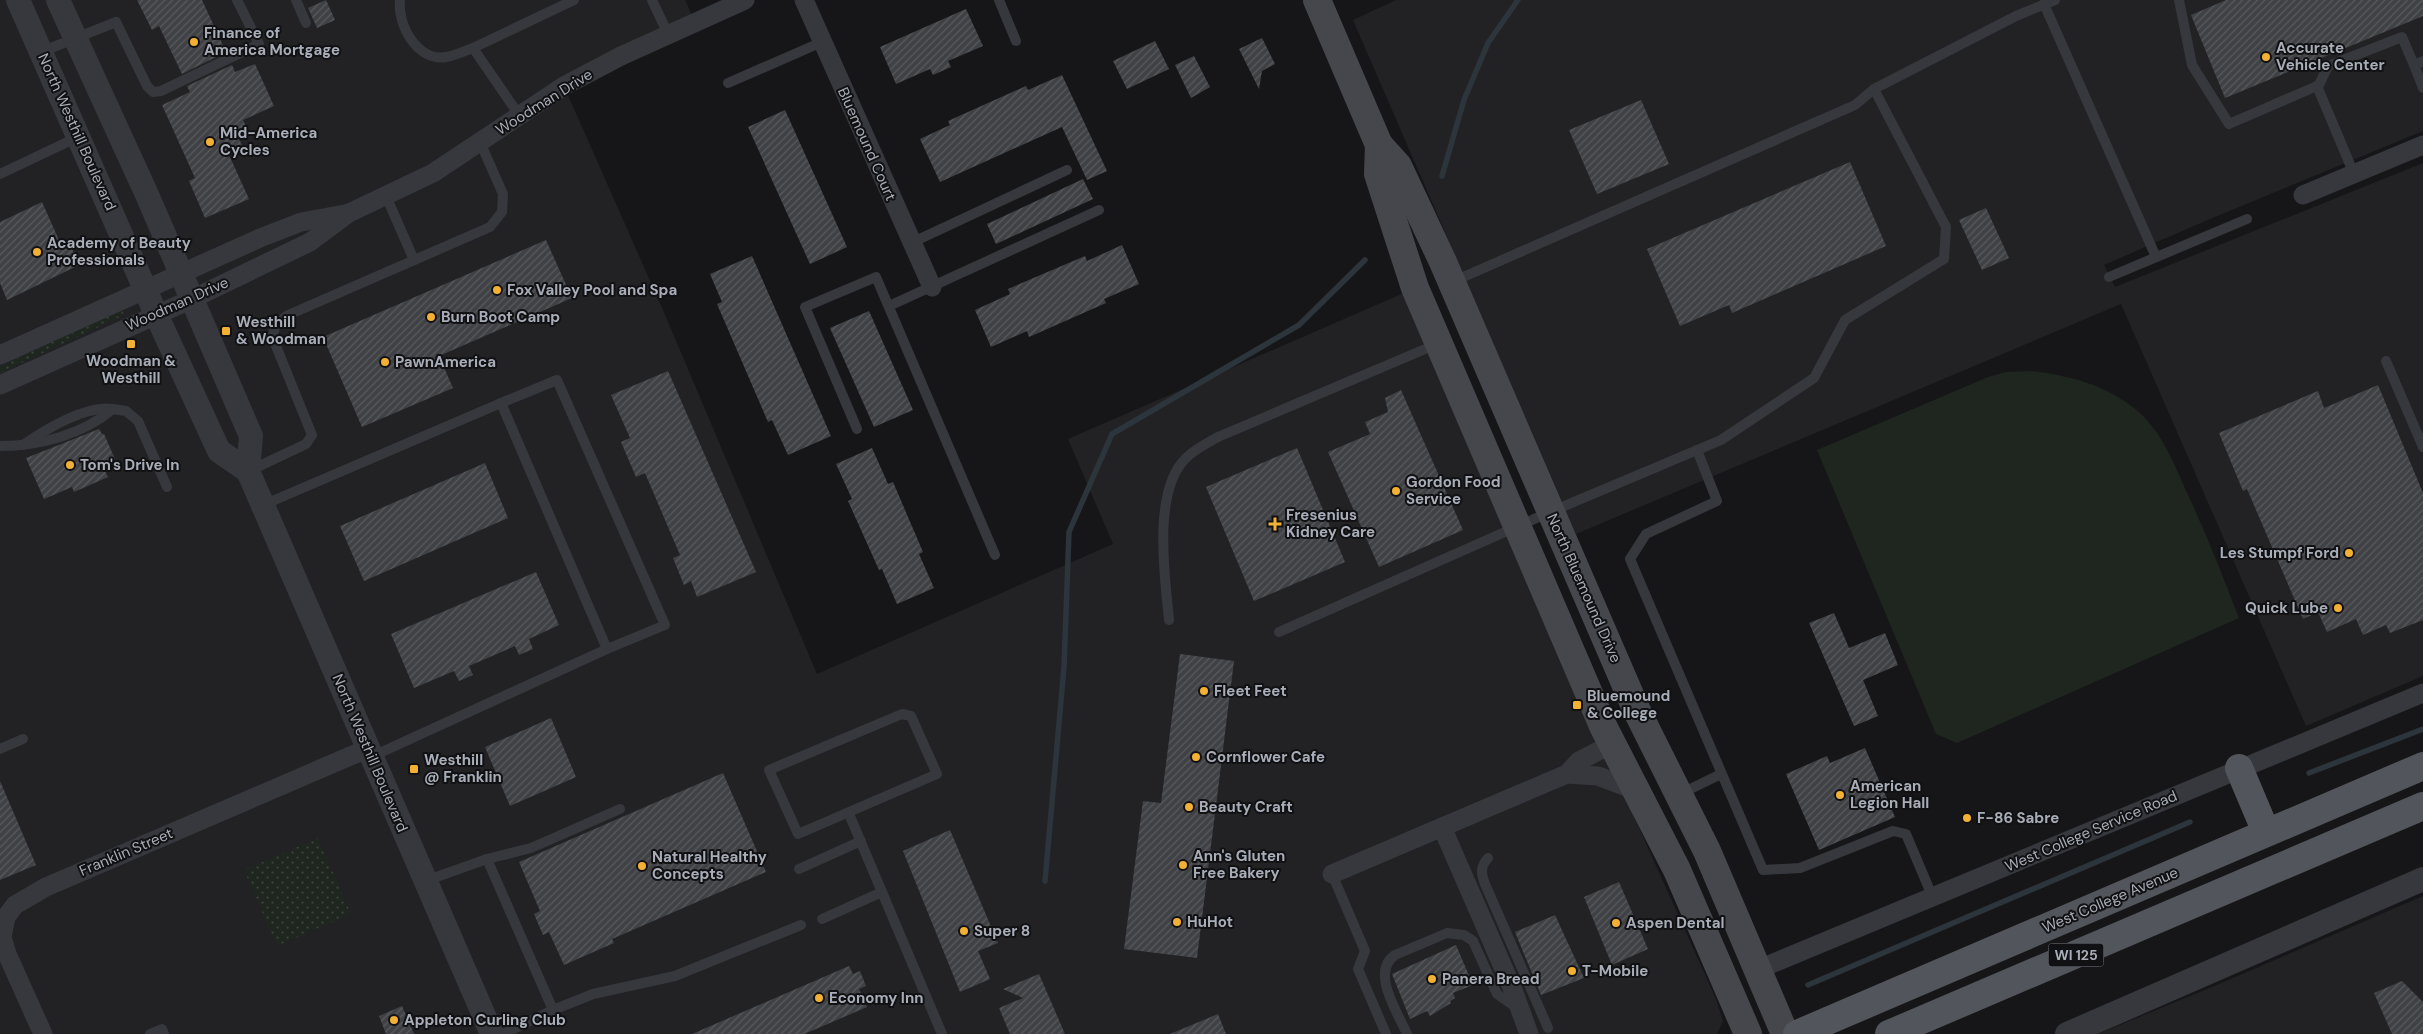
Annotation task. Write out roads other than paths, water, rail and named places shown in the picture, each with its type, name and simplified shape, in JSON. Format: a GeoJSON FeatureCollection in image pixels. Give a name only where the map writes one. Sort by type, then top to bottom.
{"type":"FeatureCollection","features":[{"type":"Feature","properties":{"kind":"main road","name":"North Bluemound Drive"},"geometry":{"type":"LineString","coordinates":[[1317,0],[1379,145],[1398,166],[1452,282],[1637,710],[1699,834],[1759,969],[1785,1034]]}},
{"type":"Feature","properties":{"kind":"main road","name":"North Bluemound Drive"},"geometry":{"type":"LineString","coordinates":[[1379,145],[1378,174],[1415,288],[1438,344],[1516,529],[1612,744],[1677,870],[1748,1034]]}},
{"type":"Feature","properties":{"kind":"main road"},"geometry":{"type":"LineString","coordinates":[[1612,744],[1625,743],[1638,748],[1671,814],[1699,834]]}},
{"type":"Feature","properties":{"kind":"main road","name":"West College Avenue"},"geometry":{"type":"LineString","coordinates":[[1797,1034],[2423,766]]}},
{"type":"Feature","properties":{"kind":"main road"},"geometry":{"type":"LineString","coordinates":[[2239,768],[2266,832]]}},
{"type":"Feature","properties":{"kind":"main road","name":"WI 125"},"geometry":{"type":"LineString","coordinates":[[1889,1034],[2422,809]]}},
{"type":"Feature","properties":{"kind":"street","name":"North Westhill Boulevard"},"geometry":{"type":"LineString","coordinates":[[18,0],[80,137],[156,314],[219,451],[248,472],[492,1034]]}},
{"type":"Feature","properties":{"kind":"street","name":"Woodman Drive"},"geometry":{"type":"LineString","coordinates":[[0,385],[310,242],[349,213],[434,173],[564,86],[668,34],[745,0]]}},
{"type":"Feature","properties":{"kind":"street","name":"Bluemound Court"},"geometry":{"type":"LineString","coordinates":[[804,0],[932,287]]}},
{"type":"Feature","properties":{"kind":"street"},"geometry":{"type":"LineString","coordinates":[[62,1],[75,38],[252,436],[248,472]]}},
{"type":"Feature","properties":{"kind":"street"},"geometry":{"type":"LineString","coordinates":[[2303,195],[2423,145]]}},
{"type":"Feature","properties":{"kind":"street","name":"Woodman Drive"},"geometry":{"type":"LineString","coordinates":[[0,355],[145,288],[301,222],[349,213]]}},
{"type":"Feature","properties":{"kind":"street","name":"West College Service Road"},"geometry":{"type":"LineString","coordinates":[[1759,969],[1933,898],[2239,768],[2312,741],[2423,693]]}},
{"type":"Feature","properties":{"kind":"street"},"geometry":{"type":"LineString","coordinates":[[1332,874],[1566,774],[1579,761],[1612,744]]}},
{"type":"Feature","properties":{"kind":"street","name":"Franklin Street"},"geometry":{"type":"LineString","coordinates":[[43,1034],[7,954],[2,937],[6,917],[15,905],[46,887],[371,752]]}},
{"type":"Feature","properties":{"kind":"street"},"geometry":{"type":"LineString","coordinates":[[1566,774],[1598,776],[1635,790]]}},
{"type":"Feature","properties":{"kind":"street"},"geometry":{"type":"LineString","coordinates":[[1442,827],[1529,1034]]}},
{"type":"Feature","properties":{"kind":"street"},"geometry":{"type":"LineString","coordinates":[[2067,1034],[2423,879]]}},
{"type":"Feature","properties":{"kind":"lane"},"geometry":{"type":"LineString","coordinates":[[41,52],[116,22],[147,86],[153,92],[161,91],[259,44],[237,0]]}},
{"type":"Feature","properties":{"kind":"lane"},"geometry":{"type":"LineString","coordinates":[[296,0],[306,23]]}},
{"type":"Feature","properties":{"kind":"lane"},"geometry":{"type":"LineString","coordinates":[[400,0],[399,13],[404,30],[416,45],[430,55],[445,58],[473,48],[555,4],[574,0]]}},
{"type":"Feature","properties":{"kind":"lane"},"geometry":{"type":"LineString","coordinates":[[652,0],[668,34]]}},
{"type":"Feature","properties":{"kind":"lane"},"geometry":{"type":"LineString","coordinates":[[999,0],[1016,41]]}},
{"type":"Feature","properties":{"kind":"lane"},"geometry":{"type":"LineString","coordinates":[[1452,282],[1855,105],[1874,89],[2055,0]]}},
{"type":"Feature","properties":{"kind":"lane"},"geometry":{"type":"LineString","coordinates":[[2179,0],[2192,65],[2229,124],[2318,87],[2328,66],[2402,37],[2418,63],[2423,88]]}},
{"type":"Feature","properties":{"kind":"lane"},"geometry":{"type":"LineString","coordinates":[[2044,4],[2156,257]]}},
{"type":"Feature","properties":{"kind":"lane"},"geometry":{"type":"LineString","coordinates":[[728,84],[822,42]]}},
{"type":"Feature","properties":{"kind":"lane"},"geometry":{"type":"LineString","coordinates":[[473,48],[519,115]]}},
{"type":"Feature","properties":{"kind":"lane"},"geometry":{"type":"LineString","coordinates":[[2318,87],[2354,174]]}},
{"type":"Feature","properties":{"kind":"lane"},"geometry":{"type":"LineString","coordinates":[[1279,632],[1516,529],[1550,512],[1721,440],[1814,378],[1845,320],[1944,259],[1946,227],[1874,89]]}},
{"type":"Feature","properties":{"kind":"lane"},"geometry":{"type":"LineString","coordinates":[[1,170],[80,137]]}},
{"type":"Feature","properties":{"kind":"lane"},"geometry":{"type":"LineString","coordinates":[[248,472],[306,444],[312,435],[272,336],[276,326],[286,316],[490,227],[502,212],[503,194],[480,142]]}},
{"type":"Feature","properties":{"kind":"lane"},"geometry":{"type":"LineString","coordinates":[[911,243],[1067,170]]}},
{"type":"Feature","properties":{"kind":"lane"},"geometry":{"type":"LineString","coordinates":[[386,196],[414,260]]}},
{"type":"Feature","properties":{"kind":"lane"},"geometry":{"type":"LineString","coordinates":[[889,306],[1099,210]]}},
{"type":"Feature","properties":{"kind":"lane"},"geometry":{"type":"LineString","coordinates":[[2109,277],[2247,219]]}},
{"type":"Feature","properties":{"kind":"lane"},"geometry":{"type":"LineString","coordinates":[[857,429],[805,307],[876,276],[995,555]]}},
{"type":"Feature","properties":{"kind":"lane"},"geometry":{"type":"LineString","coordinates":[[1169,620],[1163,554],[1167,494],[1170,484],[1185,459],[1218,436],[1438,344]]}},
{"type":"Feature","properties":{"kind":"lane"},"geometry":{"type":"LineString","coordinates":[[2386,361],[2423,447]]}},
{"type":"Feature","properties":{"kind":"lane"},"geometry":{"type":"LineString","coordinates":[[263,505],[557,380],[665,625],[371,752]]}},
{"type":"Feature","properties":{"kind":"lane"},"geometry":{"type":"LineString","coordinates":[[501,403],[608,649]]}},
{"type":"Feature","properties":{"kind":"lane"},"geometry":{"type":"LineString","coordinates":[[0,446],[21,446],[50,441],[104,417],[113,409],[126,411],[138,421],[167,487]]}},
{"type":"Feature","properties":{"kind":"lane"},"geometry":{"type":"LineString","coordinates":[[1697,450],[1717,501],[1646,534],[1630,559],[1763,870],[1800,868],[1893,831],[1906,834],[1933,898]]}},
{"type":"Feature","properties":{"kind":"lane"},"geometry":{"type":"LineString","coordinates":[[902,714],[911,716],[937,774],[849,814],[798,834],[770,770],[902,714]]}},
{"type":"Feature","properties":{"kind":"lane"},"geometry":{"type":"LineString","coordinates":[[0,749],[24,739]]}},
{"type":"Feature","properties":{"kind":"lane"},"geometry":{"type":"LineString","coordinates":[[1679,794],[1721,774]]}},
{"type":"Feature","properties":{"kind":"lane"},"geometry":{"type":"LineString","coordinates":[[425,881],[487,859],[531,848],[620,809]]}},
{"type":"Feature","properties":{"kind":"lane"},"geometry":{"type":"LineString","coordinates":[[849,814],[942,1034]]}},
{"type":"Feature","properties":{"kind":"lane"},"geometry":{"type":"LineString","coordinates":[[798,868],[861,841]]}},
{"type":"Feature","properties":{"kind":"lane"},"geometry":{"type":"LineString","coordinates":[[1488,858],[1482,864],[1485,884],[1548,1028]]}},
{"type":"Feature","properties":{"kind":"lane"},"geometry":{"type":"LineString","coordinates":[[487,859],[553,1010]]}},
{"type":"Feature","properties":{"kind":"lane"},"geometry":{"type":"LineString","coordinates":[[1332,874],[1365,951],[1358,969],[1386,1034]]}},
{"type":"Feature","properties":{"kind":"lane"},"geometry":{"type":"LineString","coordinates":[[822,919],[882,892]]}},
{"type":"Feature","properties":{"kind":"lane"},"geometry":{"type":"LineString","coordinates":[[503,1034],[553,1010],[594,994],[676,976],[801,925]]}},
{"type":"Feature","properties":{"kind":"lane"},"geometry":{"type":"LineString","coordinates":[[1407,1034],[1386,983],[1388,960],[1395,955],[1447,933],[1464,935],[1473,941],[1496,994],[1520,1010]]}},
{"type":"Feature","properties":{"kind":"lane"},"geometry":{"type":"LineString","coordinates":[[150,1034],[162,1029],[164,1034]]}},
{"type":"Feature","properties":{"kind":"waterway"},"geometry":{"type":"LineString","coordinates":[[1442,176],[1464,100],[1488,43],[1518,0]]}},
{"type":"Feature","properties":{"kind":"waterway"},"geometry":{"type":"LineString","coordinates":[[1045,881],[1064,667],[1069,532],[1112,434],[1299,325],[1365,260]]}},
{"type":"Feature","properties":{"kind":"waterway"},"geometry":{"type":"LineString","coordinates":[[2309,773],[2423,729]]}},
{"type":"Feature","properties":{"kind":"waterway"},"geometry":{"type":"LineString","coordinates":[[1808,985],[2190,822]]}},
{"type":"Feature","properties":{"kind":"place","name":"Finance of America Mortgage"},"geometry":{"type":"Point","coordinates":[194,42]}},
{"type":"Feature","properties":{"kind":"place","name":"Accurate Vehicle Center"},"geometry":{"type":"Point","coordinates":[2266,57]}},
{"type":"Feature","properties":{"kind":"place","name":"Mid-America Cycles"},"geometry":{"type":"Point","coordinates":[210,142]}},
{"type":"Feature","properties":{"kind":"place","name":"Academy of Beauty Professionals"},"geometry":{"type":"Point","coordinates":[37,252]}},
{"type":"Feature","properties":{"kind":"place","name":"Fox Valley Pool and Spa"},"geometry":{"type":"Point","coordinates":[497,290]}},
{"type":"Feature","properties":{"kind":"place","name":"Burn Boot Camp"},"geometry":{"type":"Point","coordinates":[431,317]}},
{"type":"Feature","properties":{"kind":"place","name":"Westhill & Woodman"},"geometry":{"type":"Point","coordinates":[226,331]}},
{"type":"Feature","properties":{"kind":"place","name":"Woodman & Westhill"},"geometry":{"type":"Point","coordinates":[131,344]}},
{"type":"Feature","properties":{"kind":"place","name":"PawnAmerica"},"geometry":{"type":"Point","coordinates":[385,362]}},
{"type":"Feature","properties":{"kind":"place","name":"Tom's Drive In"},"geometry":{"type":"Point","coordinates":[70,465]}},
{"type":"Feature","properties":{"kind":"place","name":"Gordon Food Service"},"geometry":{"type":"Point","coordinates":[1396,491]}},
{"type":"Feature","properties":{"kind":"place","name":"Fresenius Kidney Care"},"geometry":{"type":"Point","coordinates":[1275,524]}},
{"type":"Feature","properties":{"kind":"place","name":"Les Stumpf Ford"},"geometry":{"type":"Point","coordinates":[2349,553]}},
{"type":"Feature","properties":{"kind":"place","name":"Quick Lube"},"geometry":{"type":"Point","coordinates":[2338,608]}},
{"type":"Feature","properties":{"kind":"place","name":"Fleet Feet"},"geometry":{"type":"Point","coordinates":[1204,691]}},
{"type":"Feature","properties":{"kind":"place","name":"Bluemound & College"},"geometry":{"type":"Point","coordinates":[1577,705]}},
{"type":"Feature","properties":{"kind":"place","name":"Cornflower Cafe"},"geometry":{"type":"Point","coordinates":[1196,757]}},
{"type":"Feature","properties":{"kind":"place","name":"Westhill @ Franklin"},"geometry":{"type":"Point","coordinates":[414,769]}},
{"type":"Feature","properties":{"kind":"place","name":"American Legion Hall"},"geometry":{"type":"Point","coordinates":[1840,795]}},
{"type":"Feature","properties":{"kind":"place","name":"Beauty Craft"},"geometry":{"type":"Point","coordinates":[1189,807]}},
{"type":"Feature","properties":{"kind":"place","name":"F-86 Sabre"},"geometry":{"type":"Point","coordinates":[1967,818]}},
{"type":"Feature","properties":{"kind":"place","name":"Ann's Gluten Free Bakery"},"geometry":{"type":"Point","coordinates":[1183,865]}},
{"type":"Feature","properties":{"kind":"place","name":"Natural Healthy Concepts"},"geometry":{"type":"Point","coordinates":[642,866]}},
{"type":"Feature","properties":{"kind":"place","name":"HuHot"},"geometry":{"type":"Point","coordinates":[1177,922]}},
{"type":"Feature","properties":{"kind":"place","name":"Aspen Dental"},"geometry":{"type":"Point","coordinates":[1616,923]}},
{"type":"Feature","properties":{"kind":"place","name":"Super 8"},"geometry":{"type":"Point","coordinates":[964,931]}},
{"type":"Feature","properties":{"kind":"place","name":"T-Mobile"},"geometry":{"type":"Point","coordinates":[1572,971]}},
{"type":"Feature","properties":{"kind":"place","name":"Panera Bread"},"geometry":{"type":"Point","coordinates":[1432,979]}},
{"type":"Feature","properties":{"kind":"place","name":"Economy Inn"},"geometry":{"type":"Point","coordinates":[819,998]}},
{"type":"Feature","properties":{"kind":"place","name":"Appleton Curling Club"},"geometry":{"type":"Point","coordinates":[394,1020]}}]}
